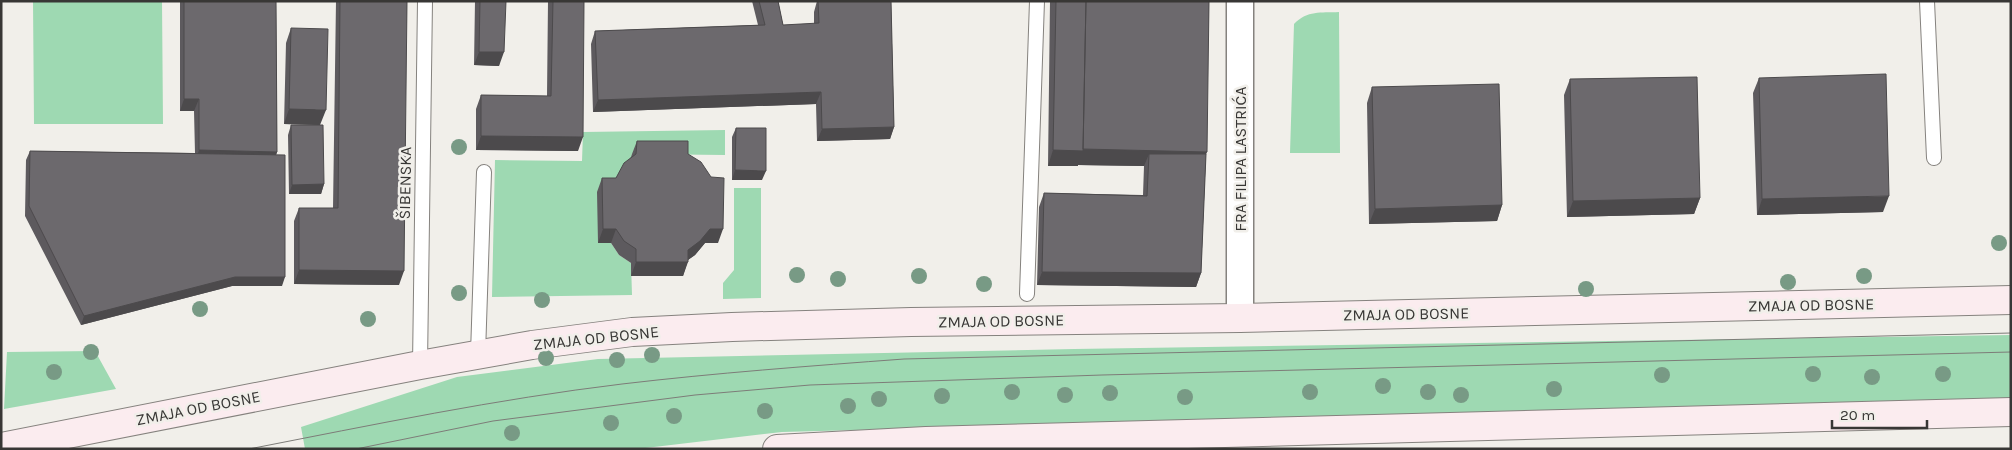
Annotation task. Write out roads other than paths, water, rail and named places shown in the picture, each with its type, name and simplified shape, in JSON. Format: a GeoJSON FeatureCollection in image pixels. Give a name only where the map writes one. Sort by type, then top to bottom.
{"type":"FeatureCollection","features":[{"type":"Feature","properties":{"kind":"main road","name":"ZMAJA OD BOSNE"},"geometry":{"type":"LineString","coordinates":[[1,447],[478,354],[632,332],[732,327],[1240,318],[2011,300]]}},
{"type":"Feature","properties":{"kind":"main road"},"geometry":{"type":"LineString","coordinates":[[777,449],[926,441],[2011,412]]}},
{"type":"Feature","properties":{"kind":"street","name":"FRA FILIPA LASTRIĆA"},"geometry":{"type":"LineString","coordinates":[[1240,1],[1240,318]]}},
{"type":"Feature","properties":{"kind":"lane","name":"ŠIBENSKA"},"geometry":{"type":"LineString","coordinates":[[420,365],[426,1]]}},
{"type":"Feature","properties":{"kind":"lane"},"geometry":{"type":"LineString","coordinates":[[1027,294],[1037,1]]}},
{"type":"Feature","properties":{"kind":"lane"},"geometry":{"type":"LineString","coordinates":[[1927,1],[1934,158]]}},
{"type":"Feature","properties":{"kind":"lane"},"geometry":{"type":"LineString","coordinates":[[478,354],[484,172]]}},
{"type":"Feature","properties":{"kind":"tram line"},"geometry":{"type":"LineString","coordinates":[[249,449],[435,413],[575,390],[727,373],[904,359],[2011,333]]}},
{"type":"Feature","properties":{"kind":"tram line"},"geometry":{"type":"LineString","coordinates":[[356,449],[493,421],[695,395],[810,385],[1102,375],[2011,352]]}}]}
